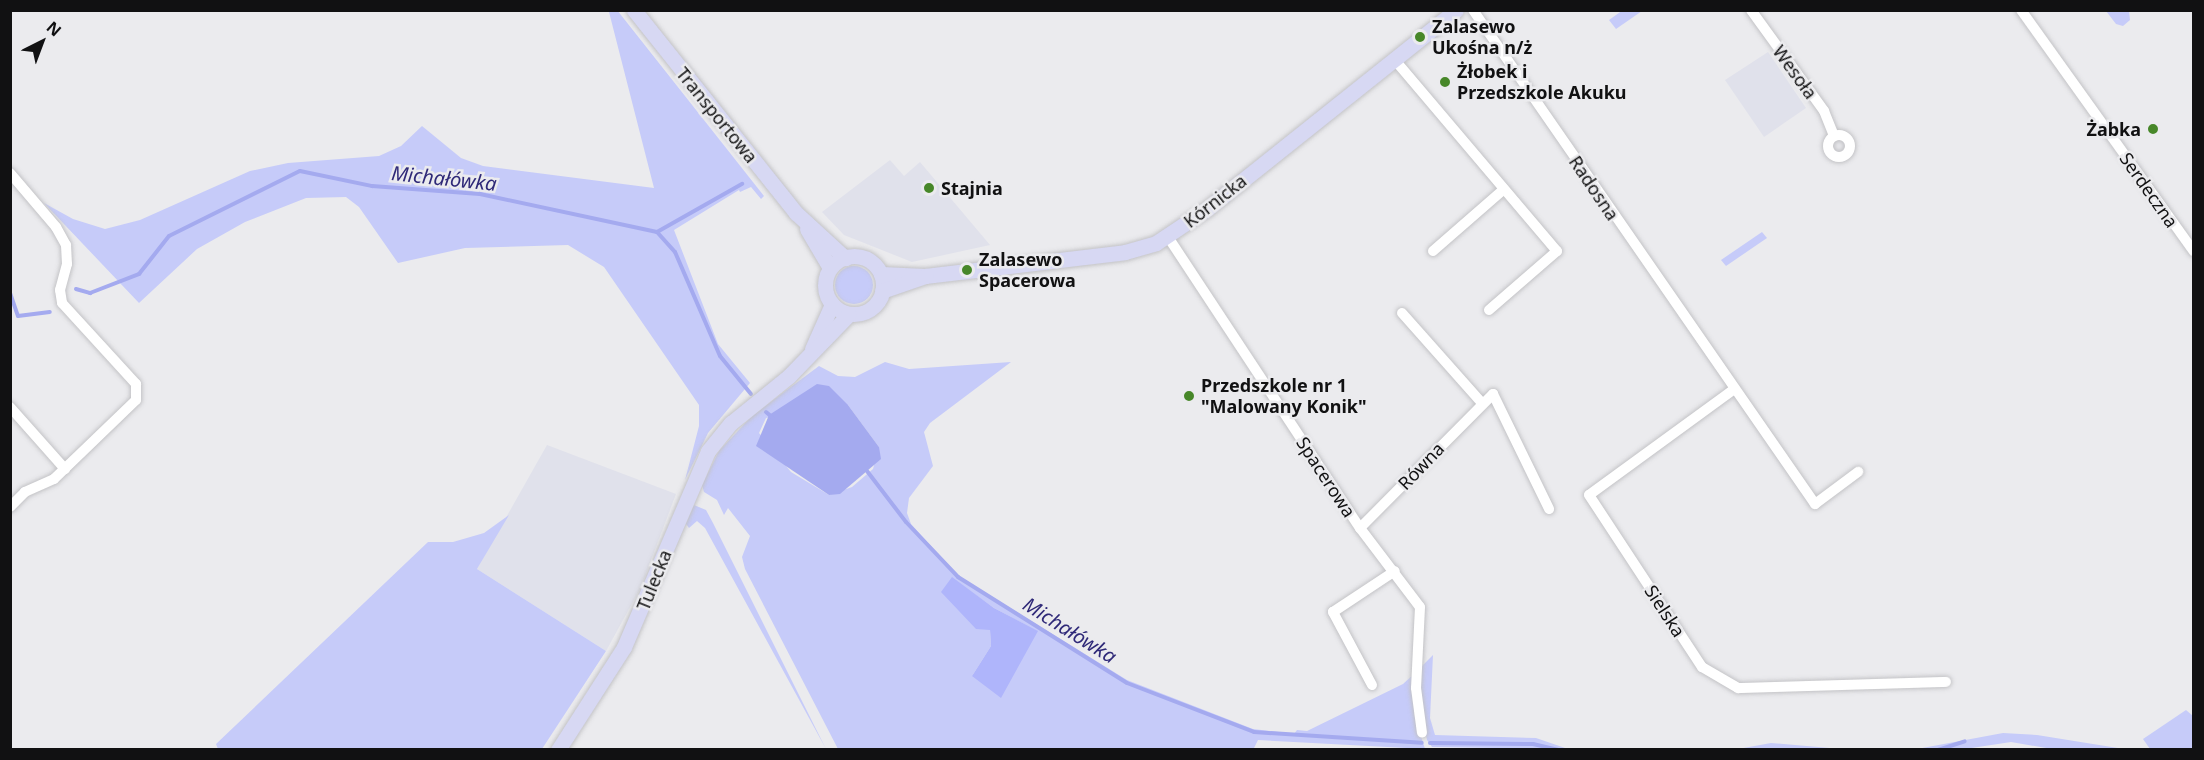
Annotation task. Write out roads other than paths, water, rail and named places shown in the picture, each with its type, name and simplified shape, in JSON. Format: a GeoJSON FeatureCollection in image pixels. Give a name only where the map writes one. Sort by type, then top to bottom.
{"type":"FeatureCollection","features":[{"type":"Feature","properties":{"kind":"street","name":"Transportowa"},"geometry":{"type":"LineString","coordinates":[[634,10],[801,219],[830,268]]}},
{"type":"Feature","properties":{"kind":"street","name":"Kórnicka"},"geometry":{"type":"LineString","coordinates":[[880,274],[925,276],[1125,252],[1167,237],[1455,10]]}},
{"type":"Feature","properties":{"kind":"street","name":"Radosna"},"geometry":{"type":"LineString","coordinates":[[1473,10],[1733,390],[1815,504],[1858,472]]}},
{"type":"Feature","properties":{"kind":"street","name":"Wesoła"},"geometry":{"type":"LineString","coordinates":[[1751,10],[1824,111],[1834,136]]}},
{"type":"Feature","properties":{"kind":"street","name":"Serdeczna"},"geometry":{"type":"LineString","coordinates":[[2021,10],[2193,252]]}},
{"type":"Feature","properties":{"kind":"street"},"geometry":{"type":"LineString","coordinates":[[1394,59],[1557,251],[1489,310]]}},
{"type":"Feature","properties":{"kind":"street"},"geometry":{"type":"LineString","coordinates":[[10,173],[66,245],[68,264],[60,290],[62,303],[136,384],[136,400],[54,480],[25,492],[10,507]]}},
{"type":"Feature","properties":{"kind":"street"},"geometry":{"type":"LineString","coordinates":[[1433,251],[1504,189]]}},
{"type":"Feature","properties":{"kind":"street","name":"Transportowa"},"geometry":{"type":"LineString","coordinates":[[801,219],[844,258]]}},
{"type":"Feature","properties":{"kind":"street","name":"Spacerowa"},"geometry":{"type":"LineString","coordinates":[[1167,237],[1360,528],[1395,571],[1420,607],[1416,688],[1422,733]]}},
{"type":"Feature","properties":{"kind":"street"},"geometry":{"type":"LineString","coordinates":[[811,352],[849,314],[869,310],[882,291],[880,274],[862,257],[844,258],[830,268],[825,286],[832,304],[849,314]]}},
{"type":"Feature","properties":{"kind":"street","name":"Kórnicka"},"geometry":{"type":"LineString","coordinates":[[882,291],[925,276]]}},
{"type":"Feature","properties":{"kind":"street"},"geometry":{"type":"LineString","coordinates":[[811,352],[832,304]]}},
{"type":"Feature","properties":{"kind":"street"},"geometry":{"type":"LineString","coordinates":[[1402,314],[1481,402],[1493,394],[1549,509]]}},
{"type":"Feature","properties":{"kind":"street","name":"Tulecka"},"geometry":{"type":"LineString","coordinates":[[558,750],[594,700],[628,639],[708,451],[746,410],[811,352]]}},
{"type":"Feature","properties":{"kind":"street","name":"Sielska"},"geometry":{"type":"LineString","coordinates":[[1733,390],[1589,495],[1702,667],[1738,688],[1946,682]]}},
{"type":"Feature","properties":{"kind":"street","name":"Równa"},"geometry":{"type":"LineString","coordinates":[[1360,528],[1481,402]]}},
{"type":"Feature","properties":{"kind":"street"},"geometry":{"type":"LineString","coordinates":[[10,407],[65,469]]}},
{"type":"Feature","properties":{"kind":"street"},"geometry":{"type":"LineString","coordinates":[[1372,685],[1333,612],[1395,571]]}},
{"type":"Feature","properties":{"kind":"waterway","name":"Michałówka"},"geometry":{"type":"LineString","coordinates":[[76,289],[90,293],[139,274],[169,236],[300,171],[372,186],[480,194],[657,232],[675,252],[720,356],[751,394]]}},
{"type":"Feature","properties":{"kind":"waterway"},"geometry":{"type":"LineString","coordinates":[[657,232],[742,184]]}},
{"type":"Feature","properties":{"kind":"waterway","name":"Michałówka"},"geometry":{"type":"LineString","coordinates":[[10,293],[18,316],[50,312]]}},
{"type":"Feature","properties":{"kind":"waterway","name":"Michałówka"},"geometry":{"type":"LineString","coordinates":[[766,412],[772,417]]}},
{"type":"Feature","properties":{"kind":"waterway","name":"Michałówka"},"geometry":{"type":"LineString","coordinates":[[867,471],[906,522],[958,577],[1127,683],[1254,732],[1422,743]]}},
{"type":"Feature","properties":{"kind":"waterway","name":"Michałówka"},"geometry":{"type":"LineString","coordinates":[[1938,750],[1965,741]]}},
{"type":"Feature","properties":{"kind":"waterway","name":"Michałówka"},"geometry":{"type":"LineString","coordinates":[[1430,743],[1533,744],[1558,750]]}},
{"type":"Feature","properties":{"kind":"waterway","name":"Michałówka"},"geometry":{"type":"LineString","coordinates":[[1759,750],[1809,750]]}},
{"type":"Feature","properties":{"kind":"place","name":"Zalasewo Ukośna n/ż"},"geometry":{"type":"Point","coordinates":[1420,37]}},
{"type":"Feature","properties":{"kind":"place","name":"Żłobek i Przedszkole Akuku"},"geometry":{"type":"Point","coordinates":[1445,82]}},
{"type":"Feature","properties":{"kind":"place","name":"Żabka"},"geometry":{"type":"Point","coordinates":[2153,129]}},
{"type":"Feature","properties":{"kind":"place","name":"Stajnia"},"geometry":{"type":"Point","coordinates":[929,188]}},
{"type":"Feature","properties":{"kind":"place","name":"Zalasewo Spacerowa"},"geometry":{"type":"Point","coordinates":[967,270]}},
{"type":"Feature","properties":{"kind":"place","name":"Przedszkole nr 1 \"Malowany Konik\""},"geometry":{"type":"Point","coordinates":[1189,396]}}]}
